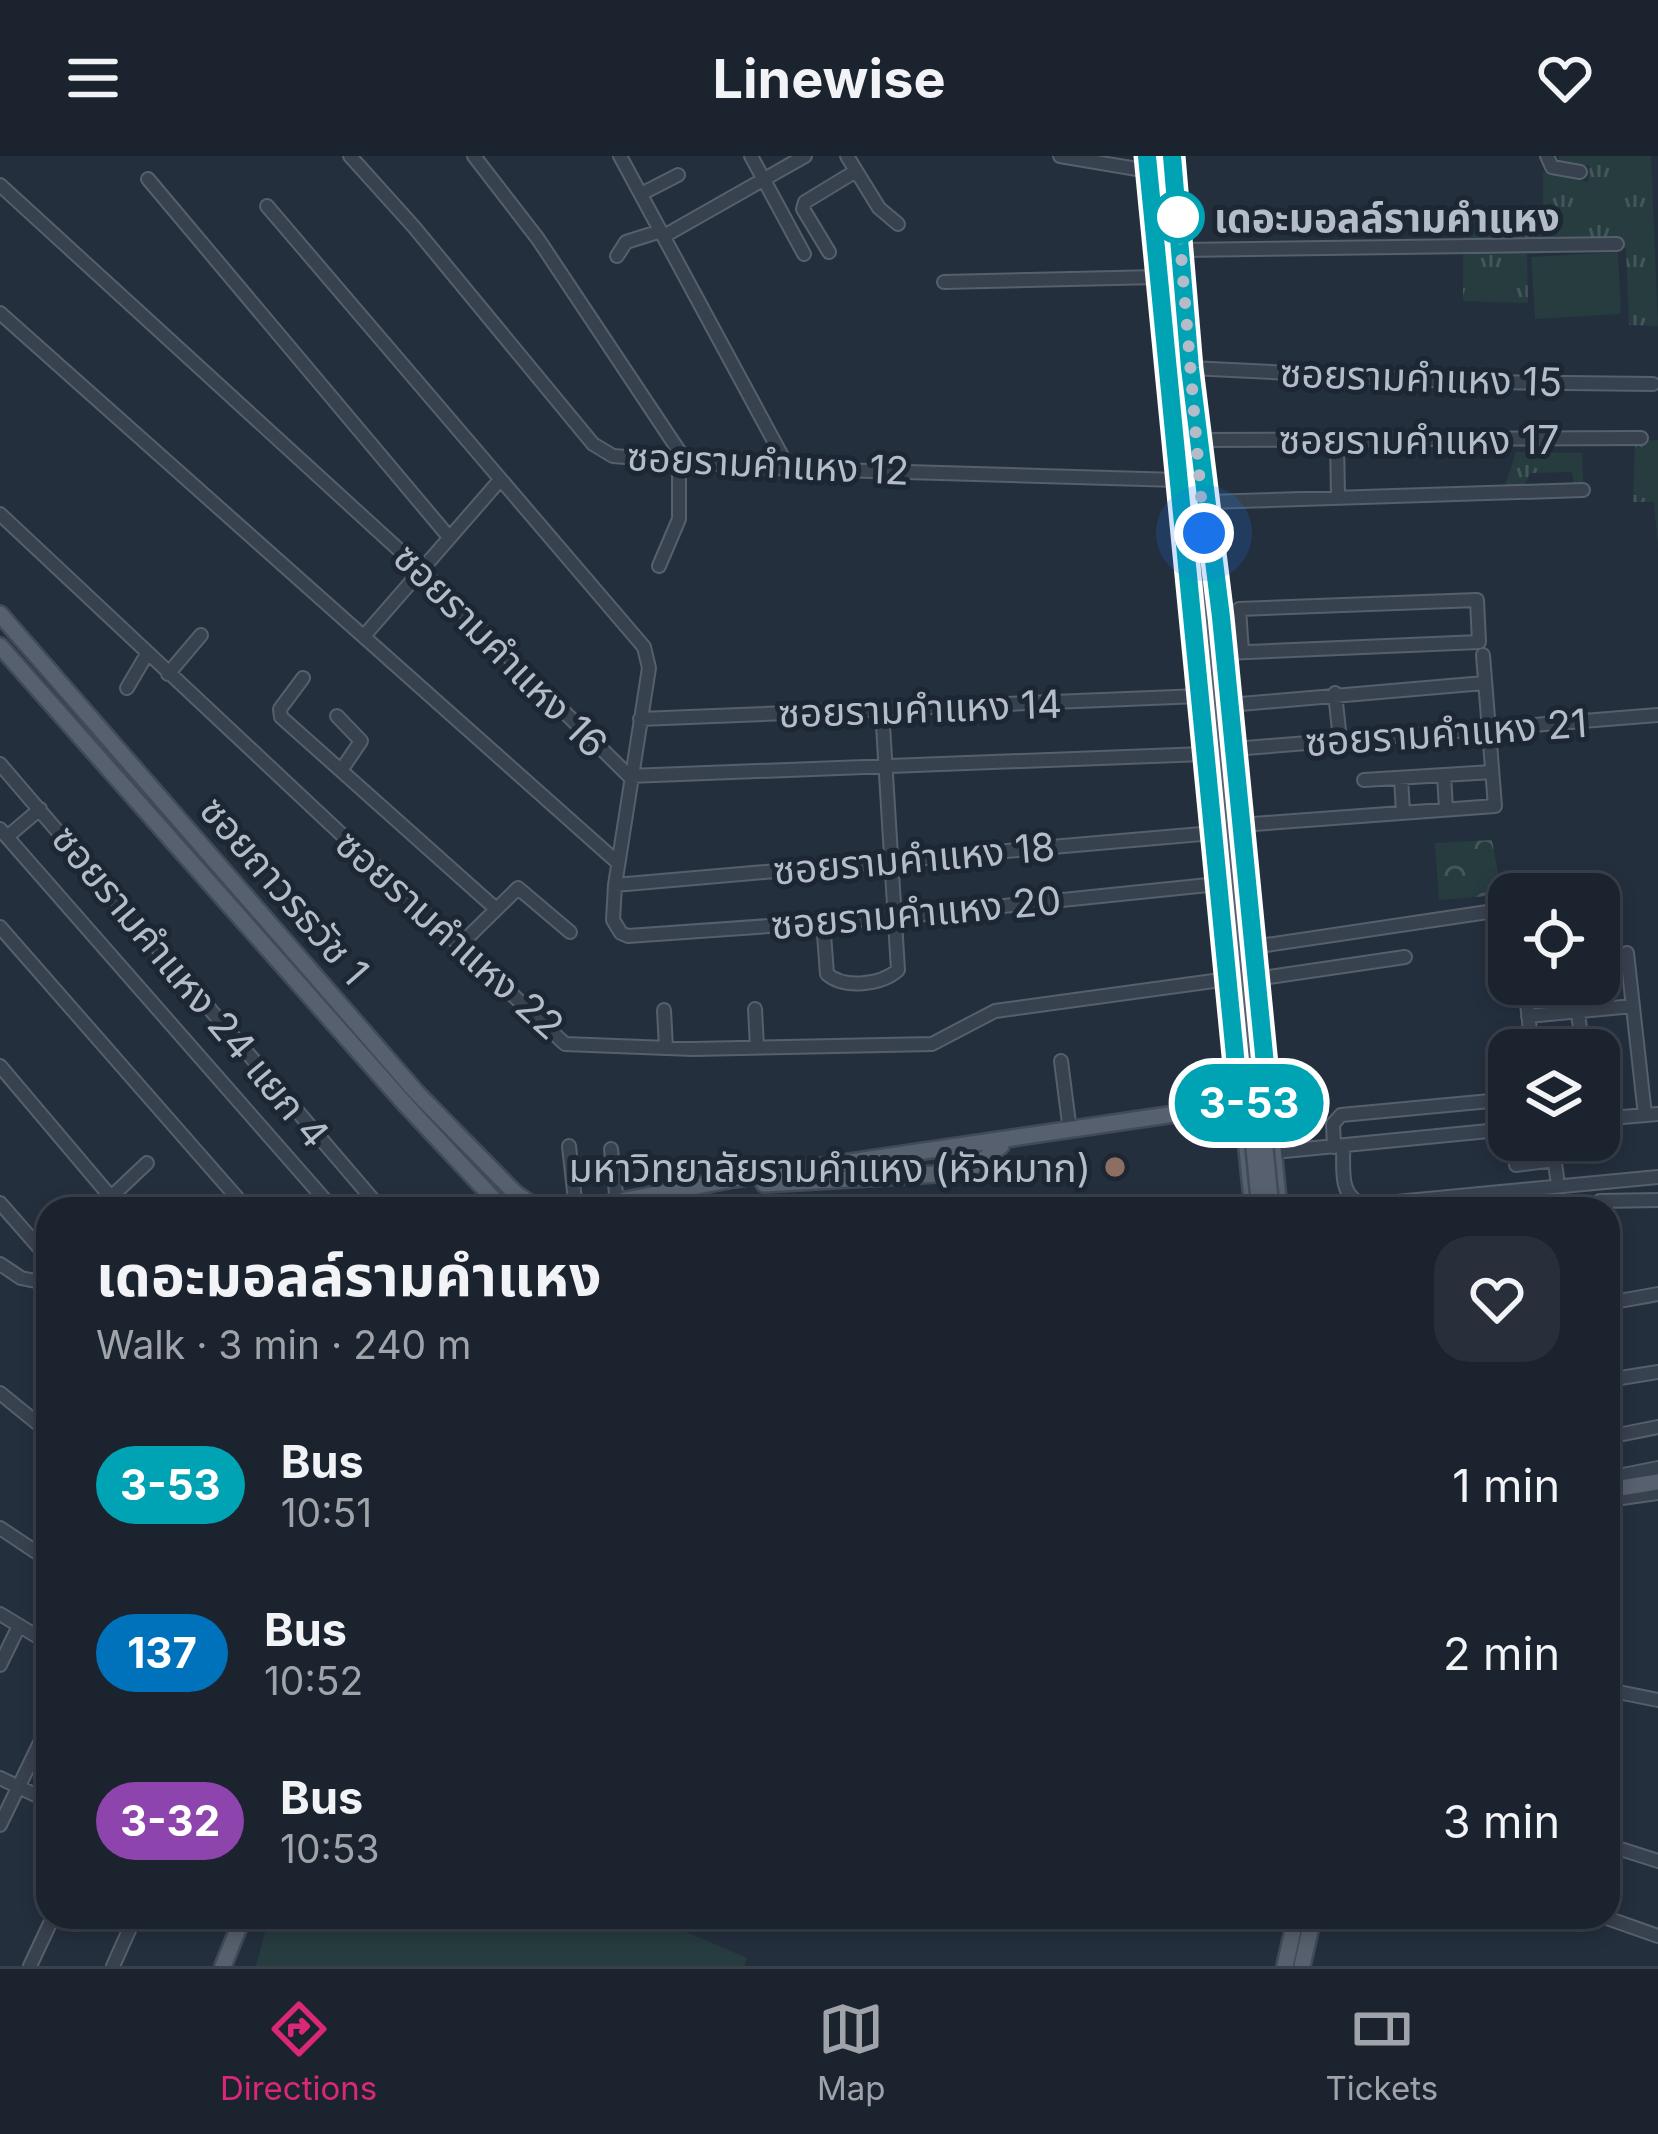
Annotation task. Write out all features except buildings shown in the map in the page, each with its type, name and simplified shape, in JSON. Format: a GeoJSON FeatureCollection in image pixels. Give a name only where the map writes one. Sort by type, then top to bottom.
{"type":"FeatureCollection","features":[{"type":"Feature","properties":{"kind":"main road"},"geometry":{"type":"LineString","coordinates":[[1156,161],[1180,250],[1206,558],[1274,1197]]}},
{"type":"Feature","properties":{"kind":"main road"},"geometry":{"type":"LineString","coordinates":[[1156,161],[1158,278],[1240,1107],[1254,1197]]}},
{"type":"Feature","properties":{"kind":"main road"},"geometry":{"type":"LineString","coordinates":[[1156,161],[1255,1197]]}},
{"type":"Feature","properties":{"kind":"main road"},"geometry":{"type":"LineString","coordinates":[[1198,443],[1233,653],[1229,705],[1275,1197]]}},
{"type":"Feature","properties":{"kind":"main road","name":"ซอยถาวรธวัช 1"},"geometry":{"type":"LineString","coordinates":[[0,614],[491,1197]]}},
{"type":"Feature","properties":{"kind":"main road","name":"ซอยถาวรธวัช 1"},"geometry":{"type":"LineString","coordinates":[[0,646],[412,1100],[512,1197]]}},
{"type":"Feature","properties":{"kind":"main road"},"geometry":{"type":"LineString","coordinates":[[126,789],[141,776]]}},
{"type":"Feature","properties":{"kind":"main road"},"geometry":{"type":"LineString","coordinates":[[1221,911],[1249,907]]}},
{"type":"Feature","properties":{"kind":"main road"},"geometry":{"type":"LineString","coordinates":[[641,1197],[1240,1107],[1268,1095]]}},
{"type":"Feature","properties":{"kind":"main road"},"geometry":{"type":"LineString","coordinates":[[689,1187],[965,1171],[1012,1140]]}},
{"type":"Feature","properties":{"kind":"main road"},"geometry":{"type":"LineString","coordinates":[[867,1160],[949,1156],[949,1169],[930,1174]]}},
{"type":"Feature","properties":{"kind":"main road"},"geometry":{"type":"LineString","coordinates":[[1620,1488],[1658,1482]]}},
{"type":"Feature","properties":{"kind":"main road"},"geometry":{"type":"LineString","coordinates":[[224,1966],[238,1929]]}},
{"type":"Feature","properties":{"kind":"main road"},"geometry":{"type":"LineString","coordinates":[[1288,1966],[1297,1929]]}},
{"type":"Feature","properties":{"kind":"main road"},"geometry":{"type":"LineString","coordinates":[[1302,1966],[1310,1929]]}},
{"type":"Feature","properties":{"kind":"main road"},"geometry":{"type":"LineString","coordinates":[[1311,1966],[1320,1929]]}},
{"type":"Feature","properties":{"kind":"street","name":"ซอยรามคำแหง 12"},"geometry":{"type":"LineString","coordinates":[[350,156],[602,451],[629,460],[789,469],[1178,480]]}},
{"type":"Feature","properties":{"kind":"street"},"geometry":{"type":"LineString","coordinates":[[474,156],[538,239],[683,462],[679,519],[659,566]]}},
{"type":"Feature","properties":{"kind":"street"},"geometry":{"type":"LineString","coordinates":[[620,156],[789,469]]}},
{"type":"Feature","properties":{"kind":"street"},"geometry":{"type":"LineString","coordinates":[[751,156],[804,254]]}},
{"type":"Feature","properties":{"kind":"street"},"geometry":{"type":"LineString","coordinates":[[617,256],[626,242],[663,234],[806,156]]}},
{"type":"Feature","properties":{"kind":"street"},"geometry":{"type":"LineString","coordinates":[[847,156],[879,208],[898,224]]}},
{"type":"Feature","properties":{"kind":"street"},"geometry":{"type":"LineString","coordinates":[[1060,156],[1156,161]]}},
{"type":"Feature","properties":{"kind":"street"},"geometry":{"type":"LineString","coordinates":[[1547,156],[1552,167],[1580,172]]}},
{"type":"Feature","properties":{"kind":"street"},"geometry":{"type":"LineString","coordinates":[[829,251],[803,209],[805,202],[856,171]]}},
{"type":"Feature","properties":{"kind":"street"},"geometry":{"type":"LineString","coordinates":[[641,194],[678,176]]}},
{"type":"Feature","properties":{"kind":"street"},"geometry":{"type":"LineString","coordinates":[[148,179],[449,537]]}},
{"type":"Feature","properties":{"kind":"street","name":"ซอยรามคำแหง 16"},"geometry":{"type":"LineString","coordinates":[[0,185],[421,570],[629,776],[1204,754]]}},
{"type":"Feature","properties":{"kind":"street"},"geometry":{"type":"LineString","coordinates":[[267,206],[644,646],[649,668],[615,885]]}},
{"type":"Feature","properties":{"kind":"street"},"geometry":{"type":"LineString","coordinates":[[1180,250],[1617,244]]}},
{"type":"Feature","properties":{"kind":"street"},"geometry":{"type":"LineString","coordinates":[[944,282],[1158,278]]}},
{"type":"Feature","properties":{"kind":"street"},"geometry":{"type":"LineString","coordinates":[[0,314],[617,862]]}},
{"type":"Feature","properties":{"kind":"street","name":"ซอยรามคำแหง 15"},"geometry":{"type":"LineString","coordinates":[[1190,368],[1470,382],[1653,384]]}},
{"type":"Feature","properties":{"kind":"street","name":"ซอยรามคำแหง 17"},"geometry":{"type":"LineString","coordinates":[[1198,443],[1641,438]]}},
{"type":"Feature","properties":{"kind":"street"},"geometry":{"type":"LineString","coordinates":[[1337,440],[1338,497]]}},
{"type":"Feature","properties":{"kind":"street"},"geometry":{"type":"LineString","coordinates":[[364,636],[500,479]]}},
{"type":"Feature","properties":{"kind":"street"},"geometry":{"type":"LineString","coordinates":[[1207,502],[1583,490]]}},
{"type":"Feature","properties":{"kind":"street","name":"ซอยรามคำแหง 22"},"geometry":{"type":"LineString","coordinates":[[0,514],[566,1044],[666,1048],[932,1044],[995,1011],[1228,979]]}},
{"type":"Feature","properties":{"kind":"street"},"geometry":{"type":"LineString","coordinates":[[1477,600],[1479,642],[1233,653],[1240,609],[1477,600]]}},
{"type":"Feature","properties":{"kind":"street"},"geometry":{"type":"LineString","coordinates":[[168,674],[201,635]]}},
{"type":"Feature","properties":{"kind":"street"},"geometry":{"type":"LineString","coordinates":[[127,688],[147,654]]}},
{"type":"Feature","properties":{"kind":"street"},"geometry":{"type":"LineString","coordinates":[[1240,825],[1495,806],[1483,655]]}},
{"type":"Feature","properties":{"kind":"street"},"geometry":{"type":"LineString","coordinates":[[303,678],[280,709],[281,717],[495,908]]}},
{"type":"Feature","properties":{"kind":"street"},"geometry":{"type":"LineString","coordinates":[[1229,705],[1484,683]]}},
{"type":"Feature","properties":{"kind":"street"},"geometry":{"type":"LineString","coordinates":[[1335,694],[1340,740]]}},
{"type":"Feature","properties":{"kind":"street","name":"ซอยรามคำแหง 14"},"geometry":{"type":"LineString","coordinates":[[640,719],[1200,696]]}},
{"type":"Feature","properties":{"kind":"street"},"geometry":{"type":"LineString","coordinates":[[824,921],[827,974],[840,983],[878,980],[898,970],[882,709]]}},
{"type":"Feature","properties":{"kind":"street","name":"ซอยรามคำแหง 21"},"geometry":{"type":"LineString","coordinates":[[1233,749],[1658,715]]}},
{"type":"Feature","properties":{"kind":"street"},"geometry":{"type":"LineString","coordinates":[[337,716],[362,741],[342,770]]}},
{"type":"Feature","properties":{"kind":"street","name":"ซอยรามคำแหง 24 แยก 4"},"geometry":{"type":"LineString","coordinates":[[0,764],[371,1197]]}},
{"type":"Feature","properties":{"kind":"street"},"geometry":{"type":"LineString","coordinates":[[1364,780],[1492,772]]}},
{"type":"Feature","properties":{"kind":"street"},"geometry":{"type":"LineString","coordinates":[[1444,775],[1446,809]]}},
{"type":"Feature","properties":{"kind":"street"},"geometry":{"type":"LineString","coordinates":[[1401,778],[1403,812]]}},
{"type":"Feature","properties":{"kind":"street"},"geometry":{"type":"LineString","coordinates":[[40,808],[3,833],[322,1197]]}},
{"type":"Feature","properties":{"kind":"street","name":"ซอยรามคำแหง 18"},"geometry":{"type":"LineString","coordinates":[[615,885],[1213,833]]}},
{"type":"Feature","properties":{"kind":"street","name":"ซอยรามคำแหง 20"},"geometry":{"type":"LineString","coordinates":[[615,885],[616,928],[628,936],[897,917],[1218,884]]}},
{"type":"Feature","properties":{"kind":"street"},"geometry":{"type":"LineString","coordinates":[[459,946],[518,888],[569,932]]}},
{"type":"Feature","properties":{"kind":"street"},"geometry":{"type":"LineString","coordinates":[[1253,947],[1488,912]]}},
{"type":"Feature","properties":{"kind":"street"},"geometry":{"type":"LineString","coordinates":[[0,927],[236,1197]]}},
{"type":"Feature","properties":{"kind":"street"},"geometry":{"type":"LineString","coordinates":[[1620,1117],[1652,1114],[1628,952]]}},
{"type":"Feature","properties":{"kind":"street"},"geometry":{"type":"LineString","coordinates":[[1256,979],[1405,957]]}},
{"type":"Feature","properties":{"kind":"street"},"geometry":{"type":"LineString","coordinates":[[1527,1005],[1530,1029]]}},
{"type":"Feature","properties":{"kind":"street"},"geometry":{"type":"LineString","coordinates":[[1577,1005],[1580,1029]]}},
{"type":"Feature","properties":{"kind":"street"},"geometry":{"type":"LineString","coordinates":[[1528,1016],[1633,1006]]}},
{"type":"Feature","properties":{"kind":"street"},"geometry":{"type":"LineString","coordinates":[[754,1009],[757,1047]]}},
{"type":"Feature","properties":{"kind":"street"},"geometry":{"type":"LineString","coordinates":[[664,1010],[666,1048]]}},
{"type":"Feature","properties":{"kind":"street"},"geometry":{"type":"LineString","coordinates":[[1060,1061],[1070,1131]]}},
{"type":"Feature","properties":{"kind":"street"},"geometry":{"type":"LineString","coordinates":[[0,1066],[112,1197]]}},
{"type":"Feature","properties":{"kind":"street"},"geometry":{"type":"LineString","coordinates":[[1349,1197],[1333,1124],[1341,1115],[1488,1101]]}},
{"type":"Feature","properties":{"kind":"street"},"geometry":{"type":"LineString","coordinates":[[1446,1104],[1448,1135]]}},
{"type":"Feature","properties":{"kind":"street"},"geometry":{"type":"LineString","coordinates":[[1274,1153],[1488,1131]]}},
{"type":"Feature","properties":{"kind":"street"},"geometry":{"type":"LineString","coordinates":[[569,1146],[575,1197]]}},
{"type":"Feature","properties":{"kind":"street"},"geometry":{"type":"LineString","coordinates":[[611,1149],[616,1197]]}},
{"type":"Feature","properties":{"kind":"street"},"geometry":{"type":"LineString","coordinates":[[1516,1165],[1547,1161]]}},
{"type":"Feature","properties":{"kind":"street"},"geometry":{"type":"LineString","coordinates":[[1555,1161],[1557,1178]]}},
{"type":"Feature","properties":{"kind":"street"},"geometry":{"type":"LineString","coordinates":[[122,1197],[147,1163]]}},
{"type":"Feature","properties":{"kind":"street"},"geometry":{"type":"LineString","coordinates":[[1449,1197],[1658,1177]]}},
{"type":"Feature","properties":{"kind":"street"},"geometry":{"type":"LineString","coordinates":[[1620,1201],[1658,1200]]}},
{"type":"Feature","properties":{"kind":"street"},"geometry":{"type":"LineString","coordinates":[[0,1203],[36,1244]]}},
{"type":"Feature","properties":{"kind":"street"},"geometry":{"type":"LineString","coordinates":[[0,1264],[36,1282]]}},
{"type":"Feature","properties":{"kind":"street"},"geometry":{"type":"LineString","coordinates":[[1620,1301],[1658,1294]]}},
{"type":"Feature","properties":{"kind":"street"},"geometry":{"type":"LineString","coordinates":[[1620,1378],[1658,1372]]}},
{"type":"Feature","properties":{"kind":"street"},"geometry":{"type":"LineString","coordinates":[[0,1393],[36,1422]]}},
{"type":"Feature","properties":{"kind":"street"},"geometry":{"type":"LineString","coordinates":[[1620,1435],[1658,1427]]}},
{"type":"Feature","properties":{"kind":"street"},"geometry":{"type":"LineString","coordinates":[[1620,1476],[1658,1468]]}},
{"type":"Feature","properties":{"kind":"street"},"geometry":{"type":"LineString","coordinates":[[1620,1498],[1658,1493]]}},
{"type":"Feature","properties":{"kind":"street"},"geometry":{"type":"LineString","coordinates":[[0,1528],[36,1552]]}},
{"type":"Feature","properties":{"kind":"street"},"geometry":{"type":"LineString","coordinates":[[0,1614],[36,1636]]}},
{"type":"Feature","properties":{"kind":"street"},"geometry":{"type":"LineString","coordinates":[[0,1665],[19,1626]]}},
{"type":"Feature","properties":{"kind":"street"},"geometry":{"type":"LineString","coordinates":[[1620,1692],[1658,1700]]}},
{"type":"Feature","properties":{"kind":"street"},"geometry":{"type":"LineString","coordinates":[[0,1825],[36,1750]]}},
{"type":"Feature","properties":{"kind":"street"},"geometry":{"type":"LineString","coordinates":[[0,1778],[36,1795]]}},
{"type":"Feature","properties":{"kind":"street"},"geometry":{"type":"LineString","coordinates":[[1620,1849],[1658,1861]]}},
{"type":"Feature","properties":{"kind":"street"},"geometry":{"type":"LineString","coordinates":[[1620,1923],[1656,1935]]}},
{"type":"Feature","properties":{"kind":"street"},"geometry":{"type":"LineString","coordinates":[[30,1966],[47,1929]]}},
{"type":"Feature","properties":{"kind":"street"},"geometry":{"type":"LineString","coordinates":[[113,1966],[130,1929]]}},
{"type":"Feature","properties":{"kind":"green space"},"geometry":{"type":"Polygon","coordinates":[[[1559,156],[1651,156],[1658,326],[1629,325],[1626,248],[1527,254],[1528,303],[1463,301],[1463,208],[1543,205],[1543,172],[1588,182],[1590,166],[1559,160],[1559,156]]]}},
{"type":"Feature","properties":{"kind":"green space"},"geometry":{"type":"Polygon","coordinates":[[[1618,252],[1621,314],[1535,319],[1531,257],[1618,252]]]}},
{"type":"Feature","properties":{"kind":"green space"},"geometry":{"type":"Polygon","coordinates":[[[1658,440],[1658,546],[1654,502],[1633,502],[1635,441],[1658,440]]]}},
{"type":"Feature","properties":{"kind":"green space"},"geometry":{"type":"Polygon","coordinates":[[[1516,452],[1582,453],[1583,483],[1574,484],[1572,472],[1530,473],[1525,485],[1505,486],[1516,452]]]}},
{"type":"Feature","properties":{"kind":"green space"},"geometry":{"type":"Polygon","coordinates":[[[1492,840],[1498,873],[1488,873],[1488,896],[1439,900],[1435,843],[1492,840]]]}},
{"type":"Feature","properties":{"kind":"green space"},"geometry":{"type":"Polygon","coordinates":[[[266,1929],[679,1929],[747,1958],[744,1966],[256,1966],[266,1929]]]}},
{"type":"Feature","properties":{"kind":"bus line","name":"3-53"},"geometry":{"type":"LineString","coordinates":[[1147,156],[1240,1107],[1268,1095],[1221,617],[1190,368],[1172,156]]}},
{"type":"Feature","properties":{"kind":"place","name":"เดอะมอลล์รามคำแหง"},"geometry":{"type":"Point","coordinates":[1178,217]}},
{"type":"Feature","properties":{"kind":"place","name":"มหาวิทยาลัยรามคำแหง (หัวหมาก)"},"geometry":{"type":"Point","coordinates":[1115,1167]}},
{"type":"Feature","properties":{"kind":"route"},"geometry":{"type":"LineString","coordinates":[[1178,217],[1204,533]]}}]}
